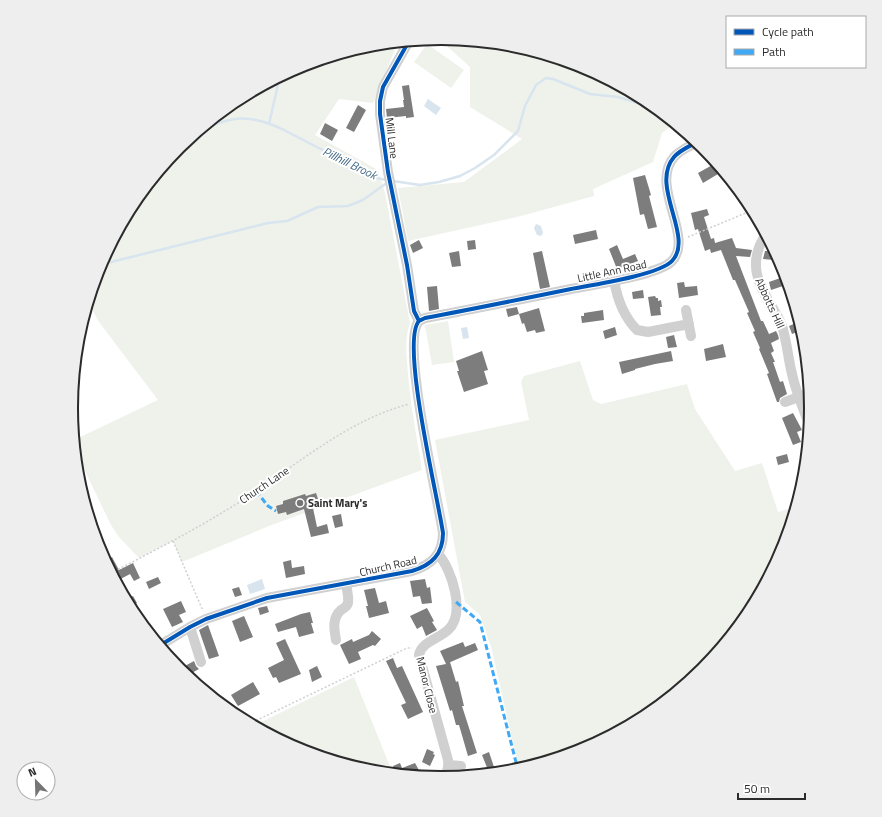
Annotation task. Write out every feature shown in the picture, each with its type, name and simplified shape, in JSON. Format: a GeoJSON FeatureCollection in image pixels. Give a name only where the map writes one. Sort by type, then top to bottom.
{"type":"FeatureCollection","features":[{"type":"Feature","properties":{"kind":"street","name":"Mill Lane"},"geometry":{"type":"LineString","coordinates":[[406,47],[383,87],[380,101],[380,114],[388,172],[407,266],[414,311],[419,321]]}},
{"type":"Feature","properties":{"kind":"street","name":"Little Ann Road"},"geometry":{"type":"LineString","coordinates":[[419,321],[424,318],[653,271],[672,262],[678,253],[679,240],[668,192],[666,179],[667,169],[675,156],[692,145]]}},
{"type":"Feature","properties":{"kind":"street","name":"Abbotts Hill"},"geometry":{"type":"LineString","coordinates":[[762,239],[757,253],[757,274],[763,291],[774,309],[781,325],[787,347],[792,376],[804,400]]}},
{"type":"Feature","properties":{"kind":"street"},"geometry":{"type":"LineString","coordinates":[[614,280],[619,300],[628,319],[636,330],[648,332],[689,324]]}},
{"type":"Feature","properties":{"kind":"street"},"geometry":{"type":"LineString","coordinates":[[686,310],[691,336]]}},
{"type":"Feature","properties":{"kind":"street"},"geometry":{"type":"LineString","coordinates":[[419,321],[415,328],[414,363],[419,402],[443,532],[443,541],[438,554]]}},
{"type":"Feature","properties":{"kind":"street"},"geometry":{"type":"LineString","coordinates":[[785,402],[803,396]]}},
{"type":"Feature","properties":{"kind":"street","name":"Church Road"},"geometry":{"type":"LineString","coordinates":[[164,643],[206,619],[267,598],[412,571],[427,565],[438,554]]}},
{"type":"Feature","properties":{"kind":"street","name":"Manor Close"},"geometry":{"type":"LineString","coordinates":[[438,554],[445,561],[450,570],[455,593],[457,614],[454,623],[448,630],[428,642],[419,651],[419,659],[448,765]]}},
{"type":"Feature","properties":{"kind":"street"},"geometry":{"type":"LineString","coordinates":[[336,640],[334,628],[335,618],[337,614],[352,604],[346,584]]}},
{"type":"Feature","properties":{"kind":"street"},"geometry":{"type":"LineString","coordinates":[[190,627],[201,662]]}},
{"type":"Feature","properties":{"kind":"street"},"geometry":{"type":"LineString","coordinates":[[448,772],[449,769],[448,765],[461,766]]}},
{"type":"Feature","properties":{"kind":"path"},"geometry":{"type":"LineString","coordinates":[[679,240],[747,213]]}},
{"type":"Feature","properties":{"kind":"path"},"geometry":{"type":"LineString","coordinates":[[173,541],[206,619]]}},
{"type":"Feature","properties":{"kind":"path"},"geometry":{"type":"LineString","coordinates":[[255,721],[407,648],[413,648],[419,651]]}},
{"type":"Feature","properties":{"kind":"shaded area"},"geometry":{"type":"Polygon","coordinates":[[[429,45],[464,70],[451,88],[414,62],[426,46],[429,45]]]}},
{"type":"Feature","properties":{"kind":"shaded area"},"geometry":{"type":"Polygon","coordinates":[[[446,45],[488,48],[512,52],[558,64],[602,82],[643,106],[670,127],[662,133],[653,162],[593,189],[594,196],[521,216],[408,241],[398,188],[464,182],[522,139],[470,107],[470,67],[446,45]]]}},
{"type":"Feature","properties":{"kind":"shaded area"},"geometry":{"type":"Polygon","coordinates":[[[396,48],[373,103],[339,99],[315,135],[378,170],[385,193],[410,323],[406,342],[408,375],[412,411],[422,470],[269,526],[182,562],[173,541],[139,558],[119,537],[111,525],[82,465],[79,438],[158,400],[99,322],[92,309],[105,269],[126,227],[153,187],[184,151],[201,135],[239,106],[280,82],[324,64],[347,57],[396,48]]]}},
{"type":"Feature","properties":{"kind":"shaded area"},"geometry":{"type":"Polygon","coordinates":[[[428,99],[441,108],[436,115],[424,106],[428,99]]]}},
{"type":"Feature","properties":{"kind":"shaded area"},"geometry":{"type":"Polygon","coordinates":[[[536,224],[541,226],[543,233],[541,236],[537,235],[534,228],[536,224]]]}},
{"type":"Feature","properties":{"kind":"shaded area"},"geometry":{"type":"Polygon","coordinates":[[[448,321],[454,362],[432,365],[425,325],[448,321]]]}},
{"type":"Feature","properties":{"kind":"shaded area"},"geometry":{"type":"Polygon","coordinates":[[[467,327],[469,338],[463,339],[461,328],[467,327]]]}},
{"type":"Feature","properties":{"kind":"shaded area"},"geometry":{"type":"Polygon","coordinates":[[[580,361],[593,400],[601,404],[687,384],[695,409],[735,471],[762,463],[778,512],[790,508],[777,548],[756,590],[729,630],[698,666],[681,682],[643,711],[602,735],[558,753],[518,764],[492,650],[480,615],[465,602],[435,440],[529,420],[521,382],[524,376],[580,361]]]}},
{"type":"Feature","properties":{"kind":"shaded area"},"geometry":{"type":"Polygon","coordinates":[[[262,579],[265,589],[250,594],[247,585],[262,579]]]}},
{"type":"Feature","properties":{"kind":"shaded area"},"geometry":{"type":"Polygon","coordinates":[[[354,677],[391,768],[347,760],[324,753],[280,735],[259,723],[354,677]]]}},
{"type":"Feature","properties":{"kind":"building"},"geometry":{"type":"Polygon","coordinates":[[[409,85],[414,117],[406,118],[406,116],[387,118],[386,109],[404,107],[402,86],[409,85]]]}},
{"type":"Feature","properties":{"kind":"building"},"geometry":{"type":"Polygon","coordinates":[[[358,105],[366,110],[354,132],[346,128],[358,105]]]}},
{"type":"Feature","properties":{"kind":"building"},"geometry":{"type":"Polygon","coordinates":[[[325,123],[338,130],[332,141],[320,134],[325,123]]]}},
{"type":"Feature","properties":{"kind":"building"},"geometry":{"type":"Polygon","coordinates":[[[711,166],[718,174],[703,183],[698,173],[711,166]]]}},
{"type":"Feature","properties":{"kind":"building"},"geometry":{"type":"Polygon","coordinates":[[[645,175],[651,195],[649,196],[657,227],[648,229],[644,214],[640,215],[633,178],[645,175]]]}},
{"type":"Feature","properties":{"kind":"building"},"geometry":{"type":"Polygon","coordinates":[[[707,209],[709,215],[704,217],[711,239],[714,238],[715,243],[732,238],[736,248],[752,250],[750,257],[736,256],[761,321],[763,321],[769,334],[776,331],[778,335],[779,339],[771,343],[774,351],[771,353],[780,382],[783,381],[787,394],[780,398],[779,402],[777,402],[767,374],[769,373],[753,332],[755,331],[747,313],[749,312],[735,280],[733,280],[721,250],[711,253],[710,249],[705,251],[698,229],[695,230],[691,213],[707,209]]]}},
{"type":"Feature","properties":{"kind":"building"},"geometry":{"type":"Polygon","coordinates":[[[596,230],[598,239],[575,244],[573,235],[596,230]]]}},
{"type":"Feature","properties":{"kind":"building"},"geometry":{"type":"Polygon","coordinates":[[[419,240],[423,248],[413,253],[410,245],[419,240]]]}},
{"type":"Feature","properties":{"kind":"building"},"geometry":{"type":"Polygon","coordinates":[[[475,240],[476,249],[468,250],[467,241],[475,240]]]}},
{"type":"Feature","properties":{"kind":"building"},"geometry":{"type":"Polygon","coordinates":[[[617,245],[623,259],[635,254],[638,261],[617,269],[609,249],[617,245]]]}},
{"type":"Feature","properties":{"kind":"building"},"geometry":{"type":"Polygon","coordinates":[[[459,251],[461,266],[452,267],[449,253],[459,251]]]}},
{"type":"Feature","properties":{"kind":"building"},"geometry":{"type":"Polygon","coordinates":[[[542,251],[550,287],[540,289],[533,253],[542,251]]]}},
{"type":"Feature","properties":{"kind":"building"},"geometry":{"type":"Polygon","coordinates":[[[765,251],[768,251],[773,260],[763,259],[765,251]]]}},
{"type":"Feature","properties":{"kind":"building"},"geometry":{"type":"Polygon","coordinates":[[[780,278],[783,286],[771,290],[769,282],[780,278]]]}},
{"type":"Feature","properties":{"kind":"building"},"geometry":{"type":"Polygon","coordinates":[[[684,282],[685,287],[697,286],[698,295],[679,298],[677,283],[684,282]]]}},
{"type":"Feature","properties":{"kind":"building"},"geometry":{"type":"Polygon","coordinates":[[[437,286],[439,309],[429,311],[427,287],[437,286]]]}},
{"type":"Feature","properties":{"kind":"building"},"geometry":{"type":"Polygon","coordinates":[[[643,290],[644,298],[633,299],[632,292],[643,290]]]}},
{"type":"Feature","properties":{"kind":"building"},"geometry":{"type":"Polygon","coordinates":[[[655,296],[658,298],[658,301],[661,300],[661,315],[651,316],[648,297],[655,296]]]}},
{"type":"Feature","properties":{"kind":"building"},"geometry":{"type":"Polygon","coordinates":[[[517,307],[519,314],[508,317],[506,309],[517,307]]]}},
{"type":"Feature","properties":{"kind":"building"},"geometry":{"type":"Polygon","coordinates":[[[539,308],[545,331],[536,333],[535,330],[527,332],[524,323],[522,324],[519,314],[539,308]]]}},
{"type":"Feature","properties":{"kind":"building"},"geometry":{"type":"Polygon","coordinates":[[[603,310],[604,320],[582,323],[581,316],[584,316],[584,313],[603,310]]]}},
{"type":"Feature","properties":{"kind":"building"},"geometry":{"type":"Polygon","coordinates":[[[794,324],[797,332],[792,334],[789,326],[794,324]]]}},
{"type":"Feature","properties":{"kind":"building"},"geometry":{"type":"Polygon","coordinates":[[[615,327],[617,335],[605,339],[603,331],[615,327]]]}},
{"type":"Feature","properties":{"kind":"building"},"geometry":{"type":"Polygon","coordinates":[[[674,335],[677,347],[668,348],[666,337],[674,335]]]}},
{"type":"Feature","properties":{"kind":"building"},"geometry":{"type":"Polygon","coordinates":[[[723,344],[726,357],[706,361],[704,349],[723,344]]]}},
{"type":"Feature","properties":{"kind":"building"},"geometry":{"type":"Polygon","coordinates":[[[482,351],[488,370],[484,371],[488,384],[464,392],[457,371],[459,371],[456,361],[482,351]]]}},
{"type":"Feature","properties":{"kind":"building"},"geometry":{"type":"Polygon","coordinates":[[[671,351],[673,361],[635,369],[622,374],[619,362],[671,351]]]}},
{"type":"Feature","properties":{"kind":"building"},"geometry":{"type":"Polygon","coordinates":[[[793,413],[802,430],[797,432],[801,442],[793,445],[782,418],[793,413]]]}},
{"type":"Feature","properties":{"kind":"building"},"geometry":{"type":"Polygon","coordinates":[[[787,454],[789,462],[778,465],[776,457],[787,454]]]}},
{"type":"Feature","properties":{"kind":"building","name":"Saint Mary's"},"geometry":{"type":"Polygon","coordinates":[[[316,493],[319,502],[316,503],[317,506],[313,508],[317,527],[327,524],[329,533],[311,537],[304,509],[287,515],[286,512],[278,514],[276,506],[283,504],[283,501],[305,494],[306,496],[316,493]]]}},
{"type":"Feature","properties":{"kind":"building"},"geometry":{"type":"Polygon","coordinates":[[[341,514],[343,526],[335,528],[332,516],[341,514]]]}},
{"type":"Feature","properties":{"kind":"building"},"geometry":{"type":"Polygon","coordinates":[[[112,557],[119,570],[133,563],[140,578],[134,581],[130,574],[120,579],[110,558],[112,557]]]}},
{"type":"Feature","properties":{"kind":"building"},"geometry":{"type":"Polygon","coordinates":[[[291,560],[292,568],[304,566],[305,574],[286,578],[283,562],[291,560]]]}},
{"type":"Feature","properties":{"kind":"building"},"geometry":{"type":"Polygon","coordinates":[[[158,577],[161,583],[149,589],[146,582],[158,577]]]}},
{"type":"Feature","properties":{"kind":"building"},"geometry":{"type":"Polygon","coordinates":[[[425,579],[427,588],[430,587],[432,603],[422,604],[420,596],[413,597],[410,581],[425,579]]]}},
{"type":"Feature","properties":{"kind":"building"},"geometry":{"type":"Polygon","coordinates":[[[239,587],[242,595],[235,597],[232,589],[239,587]]]}},
{"type":"Feature","properties":{"kind":"building"},"geometry":{"type":"Polygon","coordinates":[[[375,588],[379,603],[386,601],[389,613],[369,618],[364,590],[375,588]]]}},
{"type":"Feature","properties":{"kind":"building"},"geometry":{"type":"Polygon","coordinates":[[[133,596],[137,603],[135,604],[131,597],[133,596]]]}},
{"type":"Feature","properties":{"kind":"building"},"geometry":{"type":"Polygon","coordinates":[[[181,601],[186,612],[179,615],[183,622],[172,627],[163,609],[181,601]]]}},
{"type":"Feature","properties":{"kind":"building"},"geometry":{"type":"Polygon","coordinates":[[[267,606],[269,612],[260,615],[258,608],[267,606]]]}},
{"type":"Feature","properties":{"kind":"building"},"geometry":{"type":"Polygon","coordinates":[[[427,608],[434,621],[432,622],[437,630],[426,636],[422,626],[417,629],[410,616],[427,608]]]}},
{"type":"Feature","properties":{"kind":"building"},"geometry":{"type":"Polygon","coordinates":[[[310,612],[314,633],[299,637],[296,627],[278,632],[275,624],[310,612]]]}},
{"type":"Feature","properties":{"kind":"building"},"geometry":{"type":"Polygon","coordinates":[[[244,616],[253,637],[240,642],[232,621],[244,616]]]}},
{"type":"Feature","properties":{"kind":"building"},"geometry":{"type":"Polygon","coordinates":[[[208,625],[219,656],[209,659],[199,630],[208,625]]]}},
{"type":"Feature","properties":{"kind":"building"},"geometry":{"type":"Polygon","coordinates":[[[372,631],[381,639],[375,646],[373,645],[358,652],[361,659],[349,664],[340,645],[352,639],[353,642],[369,635],[372,631]]]}},
{"type":"Feature","properties":{"kind":"building"},"geometry":{"type":"Polygon","coordinates":[[[285,639],[301,674],[279,683],[276,677],[273,678],[268,668],[284,660],[276,643],[285,639]]]}},
{"type":"Feature","properties":{"kind":"building"},"geometry":{"type":"Polygon","coordinates":[[[463,642],[465,647],[475,643],[478,650],[450,662],[456,682],[458,681],[464,706],[462,706],[477,753],[468,756],[459,725],[456,725],[452,710],[450,711],[436,666],[446,664],[440,651],[463,642]]]}},
{"type":"Feature","properties":{"kind":"building"},"geometry":{"type":"Polygon","coordinates":[[[393,658],[397,668],[402,666],[423,712],[408,719],[401,705],[406,703],[386,661],[393,658]]]}},
{"type":"Feature","properties":{"kind":"building"},"geometry":{"type":"Polygon","coordinates":[[[194,661],[199,669],[192,673],[184,666],[194,661]]]}},
{"type":"Feature","properties":{"kind":"building"},"geometry":{"type":"Polygon","coordinates":[[[317,666],[322,677],[312,682],[309,670],[317,666]]]}},
{"type":"Feature","properties":{"kind":"building"},"geometry":{"type":"Polygon","coordinates":[[[253,682],[260,694],[238,706],[231,695],[253,682]]]}},
{"type":"Feature","properties":{"kind":"building"},"geometry":{"type":"Polygon","coordinates":[[[427,749],[434,752],[433,754],[435,755],[430,766],[422,762],[427,749]]]}},
{"type":"Feature","properties":{"kind":"building"},"geometry":{"type":"Polygon","coordinates":[[[489,752],[494,767],[496,766],[497,768],[488,769],[482,755],[489,752]]]}},
{"type":"Feature","properties":{"kind":"building"},"geometry":{"type":"Polygon","coordinates":[[[400,763],[402,768],[415,763],[420,771],[394,769],[393,766],[400,763]]]}},
{"type":"Feature","properties":{"kind":"waterway","name":"Pillhill Brook"},"geometry":{"type":"LineString","coordinates":[[393,181],[420,185],[439,182],[460,176],[475,168],[494,155],[518,131],[525,106],[536,85],[546,78],[553,79],[590,94],[618,97],[639,103]]}},
{"type":"Feature","properties":{"kind":"waterway"},"geometry":{"type":"LineString","coordinates":[[269,124],[278,83]]}},
{"type":"Feature","properties":{"kind":"waterway","name":"Pillhill Brook"},"geometry":{"type":"LineString","coordinates":[[215,124],[244,118],[261,121],[280,128],[377,178],[386,180]]}},
{"type":"Feature","properties":{"kind":"waterway"},"geometry":{"type":"LineString","coordinates":[[108,263],[268,223],[287,221],[318,207],[348,206],[363,200],[388,182]]}},
{"type":"Feature","properties":{"kind":"marked path"},"geometry":{"type":"LineString","coordinates":[[256,491],[268,506],[276,511]]}},
{"type":"Feature","properties":{"kind":"marked path"},"geometry":{"type":"LineString","coordinates":[[456,602],[480,622],[516,764]]}},
{"type":"Feature","properties":{"kind":"cycle path"},"geometry":{"type":"LineString","coordinates":[[406,47],[383,87],[380,101],[380,114],[388,172],[407,265],[414,311],[419,321]]}},
{"type":"Feature","properties":{"kind":"cycle path"},"geometry":{"type":"LineString","coordinates":[[419,321],[425,318],[624,279],[654,271],[665,266],[672,261],[678,251],[676,225],[668,196],[666,182],[668,169],[674,157],[682,150],[692,145]]}},
{"type":"Feature","properties":{"kind":"cycle path"},"geometry":{"type":"LineString","coordinates":[[164,643],[206,619],[267,598],[412,571],[419,569],[435,558],[441,547],[443,533],[417,388],[414,358],[414,335],[419,321]]}},
{"type":"Feature","properties":{"kind":"place","name":"Saint Mary's"},"geometry":{"type":"Point","coordinates":[300,503]}}]}
